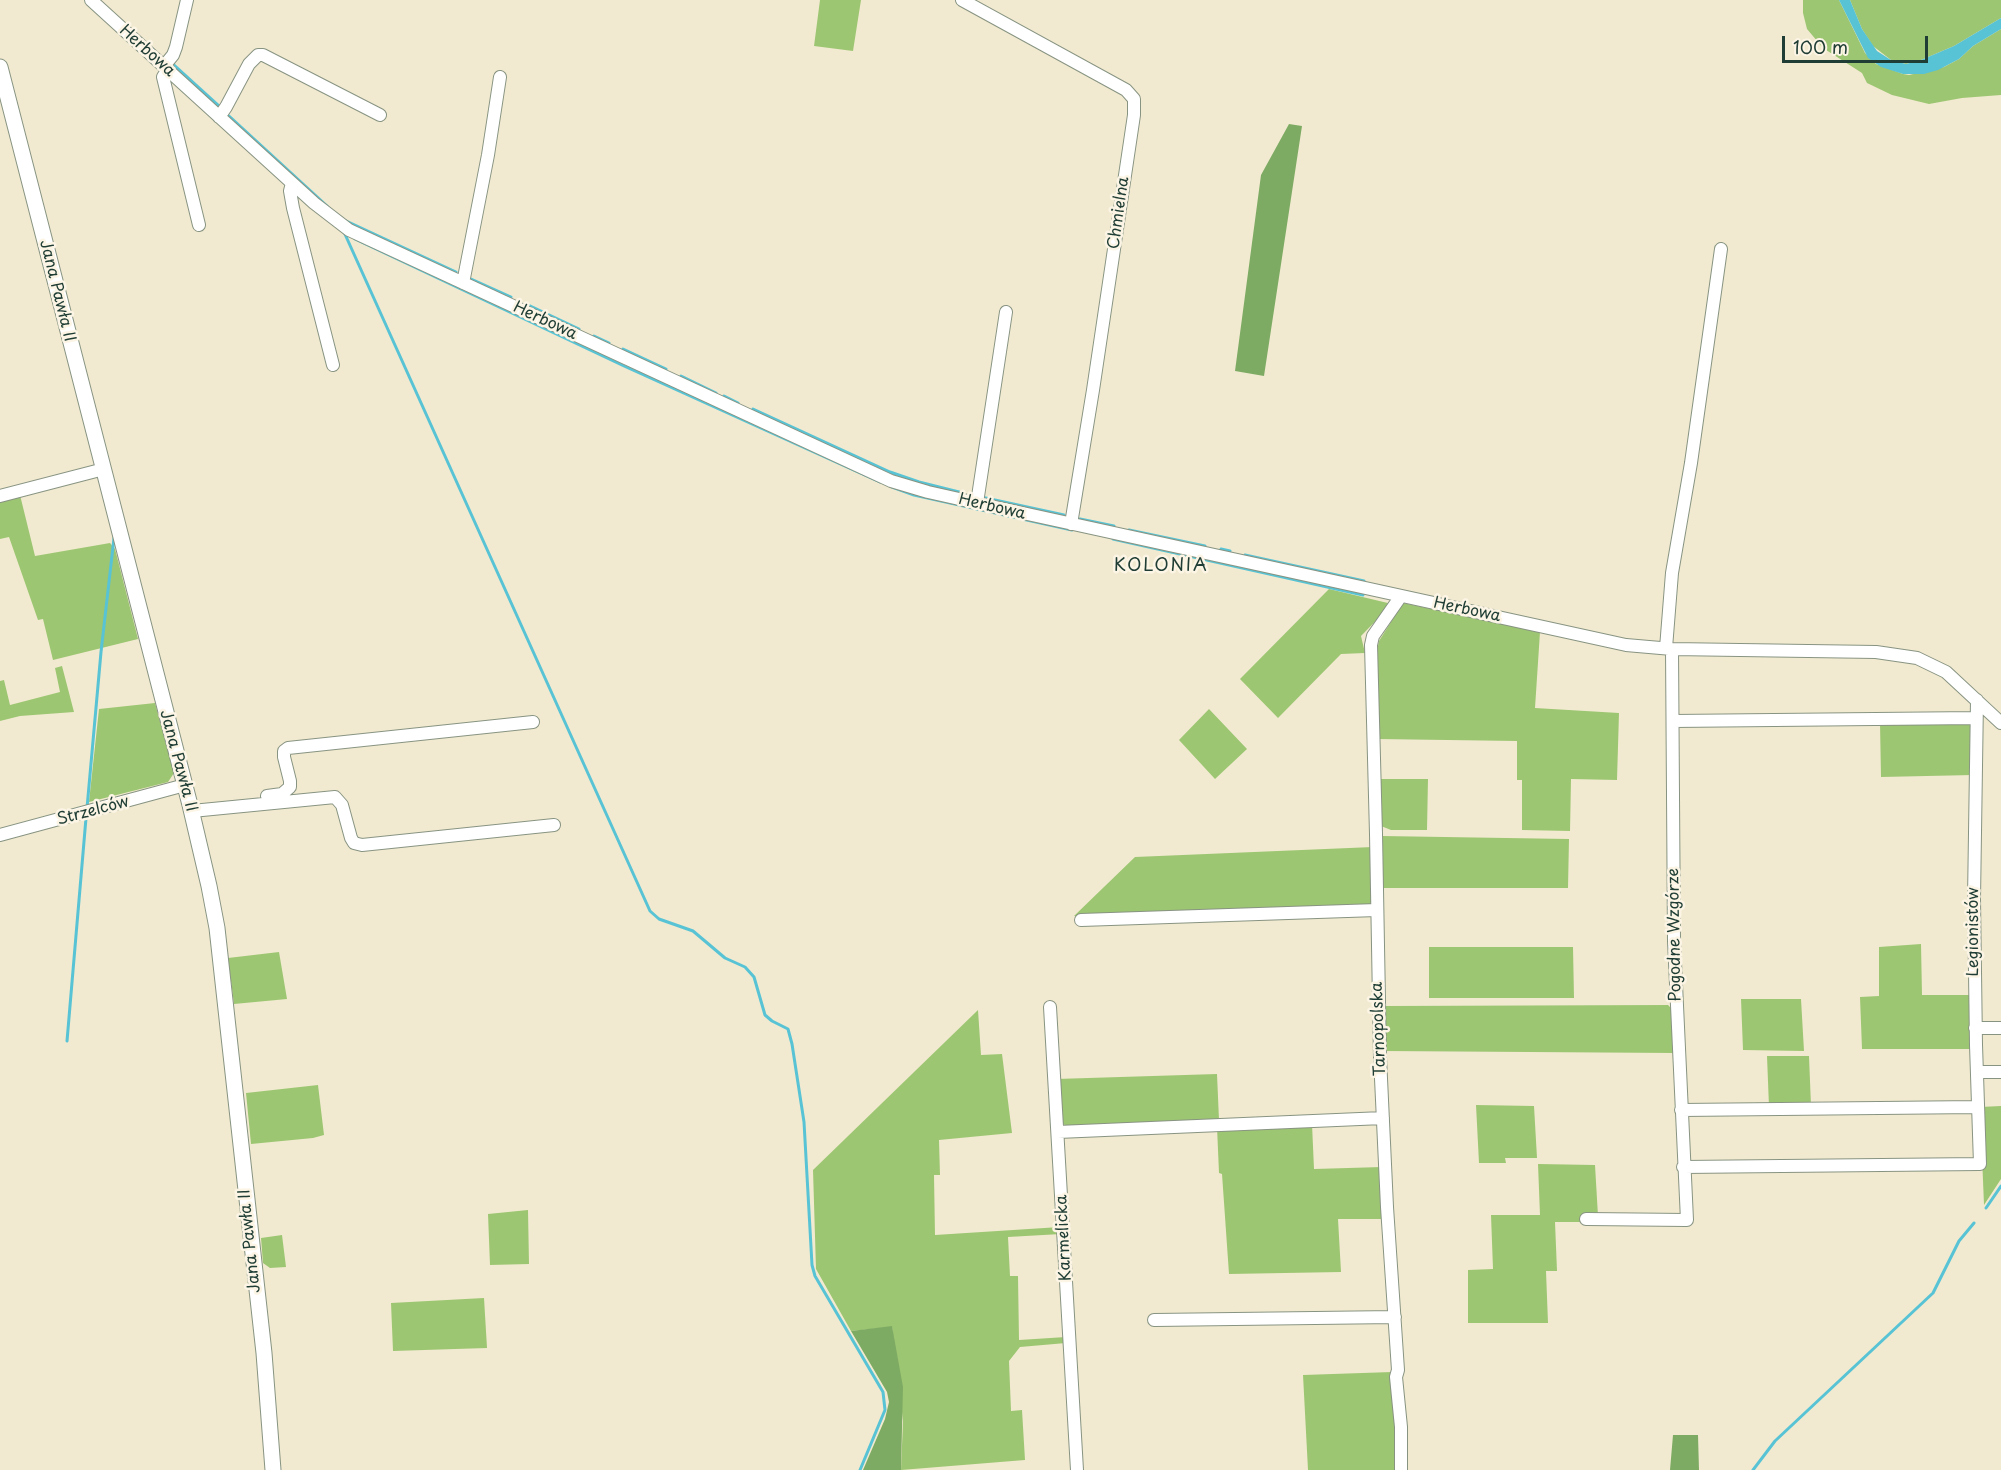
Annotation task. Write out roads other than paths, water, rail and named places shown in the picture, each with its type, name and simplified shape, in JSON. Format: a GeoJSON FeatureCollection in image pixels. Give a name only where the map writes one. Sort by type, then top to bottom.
{"type":"FeatureCollection","features":[{"type":"Feature","properties":{"kind":"street","name":"Herbowa"},"geometry":{"type":"LineString","coordinates":[[91,0],[292,183],[349,230],[891,480],[916,489],[977,503],[1626,645],[1900,654],[1917,658],[1946,672],[2001,723]]}},
{"type":"Feature","properties":{"kind":"street"},"geometry":{"type":"LineString","coordinates":[[188,0],[173,55],[164,77],[199,225]]}},
{"type":"Feature","properties":{"kind":"street","name":"Chmielna"},"geometry":{"type":"LineString","coordinates":[[962,0],[982,5],[1126,90],[1134,99],[1132,127],[1071,524]]}},
{"type":"Feature","properties":{"kind":"street"},"geometry":{"type":"LineString","coordinates":[[219,117],[249,63],[258,55],[263,55],[380,115]]}},
{"type":"Feature","properties":{"kind":"street","name":"Jana Pawła II"},"geometry":{"type":"LineString","coordinates":[[0,67],[4,103],[104,469],[191,808],[217,928],[264,1353],[273,1470]]}},
{"type":"Feature","properties":{"kind":"street"},"geometry":{"type":"LineString","coordinates":[[463,283],[488,155],[500,77]]}},
{"type":"Feature","properties":{"kind":"street"},"geometry":{"type":"LineString","coordinates":[[292,183],[290,191],[293,208],[333,364]]}},
{"type":"Feature","properties":{"kind":"street","name":"Pogodne Wzgórze"},"geometry":{"type":"LineString","coordinates":[[1586,1219],[1687,1220],[1674,941],[1673,721],[1669,648],[1672,573],[1721,249]]}},
{"type":"Feature","properties":{"kind":"street"},"geometry":{"type":"LineString","coordinates":[[977,503],[1006,312]]}},
{"type":"Feature","properties":{"kind":"street"},"geometry":{"type":"LineString","coordinates":[[0,496],[104,469]]}},
{"type":"Feature","properties":{"kind":"street","name":"Tarnopolska"},"geometry":{"type":"LineString","coordinates":[[1401,596],[1373,636],[1371,645],[1378,1003],[1398,1370],[1396,1377],[1401,1427],[1401,1470]]}},
{"type":"Feature","properties":{"kind":"street","name":"Legionistów"},"geometry":{"type":"LineString","coordinates":[[1683,1167],[1980,1164],[1974,899],[1977,700]]}},
{"type":"Feature","properties":{"kind":"street"},"geometry":{"type":"LineString","coordinates":[[1673,721],[1976,718]]}},
{"type":"Feature","properties":{"kind":"street"},"geometry":{"type":"LineString","coordinates":[[191,808],[287,792],[290,781],[284,751],[288,748],[533,722]]}},
{"type":"Feature","properties":{"kind":"street","name":"Strzelców"},"geometry":{"type":"LineString","coordinates":[[0,835],[185,785]]}},
{"type":"Feature","properties":{"kind":"street"},"geometry":{"type":"LineString","coordinates":[[191,808],[335,797],[342,805],[351,838],[354,843],[362,845],[554,825]]}},
{"type":"Feature","properties":{"kind":"street"},"geometry":{"type":"LineString","coordinates":[[1081,920],[1377,910]]}},
{"type":"Feature","properties":{"kind":"street","name":"Karmelicka"},"geometry":{"type":"LineString","coordinates":[[1050,1006],[1077,1470]]}},
{"type":"Feature","properties":{"kind":"street"},"geometry":{"type":"LineString","coordinates":[[1976,1028],[2001,1028]]}},
{"type":"Feature","properties":{"kind":"street"},"geometry":{"type":"LineString","coordinates":[[1977,1072],[2001,1072]]}},
{"type":"Feature","properties":{"kind":"street"},"geometry":{"type":"LineString","coordinates":[[1681,1110],[1978,1107]]}},
{"type":"Feature","properties":{"kind":"street"},"geometry":{"type":"LineString","coordinates":[[1059,1132],[1383,1118]]}},
{"type":"Feature","properties":{"kind":"street"},"geometry":{"type":"LineString","coordinates":[[1154,1320],[1395,1317]]}},
{"type":"Feature","properties":{"kind":"water"},"geometry":{"type":"Polygon","coordinates":[[[1839,0],[1850,0],[1862,29],[1877,51],[1891,60],[1906,64],[1954,46],[2001,18],[2001,29],[1973,46],[1959,59],[1938,70],[1924,74],[1903,74],[1881,67],[1868,58],[1839,0]]]}},
{"type":"Feature","properties":{"kind":"waterway"},"geometry":{"type":"LineString","coordinates":[[174,65],[218,105]]}},
{"type":"Feature","properties":{"kind":"waterway"},"geometry":{"type":"LineString","coordinates":[[229,116],[327,206]]}},
{"type":"Feature","properties":{"kind":"waterway"},"geometry":{"type":"LineString","coordinates":[[344,220],[456,272]]}},
{"type":"Feature","properties":{"kind":"waterway"},"geometry":{"type":"LineString","coordinates":[[344,232],[650,911],[659,919],[693,931],[725,958],[745,967],[754,977],[765,1015],[788,1029],[804,1122],[812,1265],[815,1276],[883,1392],[885,1410],[860,1470]]}},
{"type":"Feature","properties":{"kind":"waterway"},"geometry":{"type":"LineString","coordinates":[[355,239],[624,366],[880,482]]}},
{"type":"Feature","properties":{"kind":"waterway"},"geometry":{"type":"LineString","coordinates":[[471,279],[511,297]]}},
{"type":"Feature","properties":{"kind":"waterway"},"geometry":{"type":"LineString","coordinates":[[526,304],[579,329]]}},
{"type":"Feature","properties":{"kind":"waterway"},"geometry":{"type":"LineString","coordinates":[[594,336],[609,343]]}},
{"type":"Feature","properties":{"kind":"waterway"},"geometry":{"type":"LineString","coordinates":[[623,349],[666,369]]}},
{"type":"Feature","properties":{"kind":"waterway"},"geometry":{"type":"LineString","coordinates":[[681,376],[716,393]]}},
{"type":"Feature","properties":{"kind":"waterway"},"geometry":{"type":"LineString","coordinates":[[724,396],[738,403]]}},
{"type":"Feature","properties":{"kind":"waterway"},"geometry":{"type":"LineString","coordinates":[[753,409],[890,472],[963,493]]}},
{"type":"Feature","properties":{"kind":"waterway"},"geometry":{"type":"LineString","coordinates":[[892,487],[914,495],[1072,530]]}},
{"type":"Feature","properties":{"kind":"waterway"},"geometry":{"type":"LineString","coordinates":[[981,497],[1064,515]]}},
{"type":"Feature","properties":{"kind":"waterway"},"geometry":{"type":"LineString","coordinates":[[1080,519],[1114,526]]}},
{"type":"Feature","properties":{"kind":"waterway"},"geometry":{"type":"LineString","coordinates":[[1129,530],[1205,546]]}},
{"type":"Feature","properties":{"kind":"waterway"},"geometry":{"type":"LineString","coordinates":[[87,808],[114,538]]}},
{"type":"Feature","properties":{"kind":"waterway"},"geometry":{"type":"LineString","coordinates":[[1113,539],[1363,595]]}},
{"type":"Feature","properties":{"kind":"waterway"},"geometry":{"type":"LineString","coordinates":[[1221,549],[1230,551]]}},
{"type":"Feature","properties":{"kind":"waterway"},"geometry":{"type":"LineString","coordinates":[[1245,555],[1364,581]]}},
{"type":"Feature","properties":{"kind":"waterway"},"geometry":{"type":"LineString","coordinates":[[67,1041],[86,818]]}},
{"type":"Feature","properties":{"kind":"waterway"},"geometry":{"type":"LineString","coordinates":[[1986,1208],[2001,1186]]}},
{"type":"Feature","properties":{"kind":"waterway"},"geometry":{"type":"LineString","coordinates":[[1753,1470],[1775,1441],[1933,1293],[1959,1241],[1974,1223]]}},
{"type":"Feature","properties":{"kind":"district","name":"KOLONIA"},"geometry":{"type":"Point","coordinates":[1161,566]}}]}
